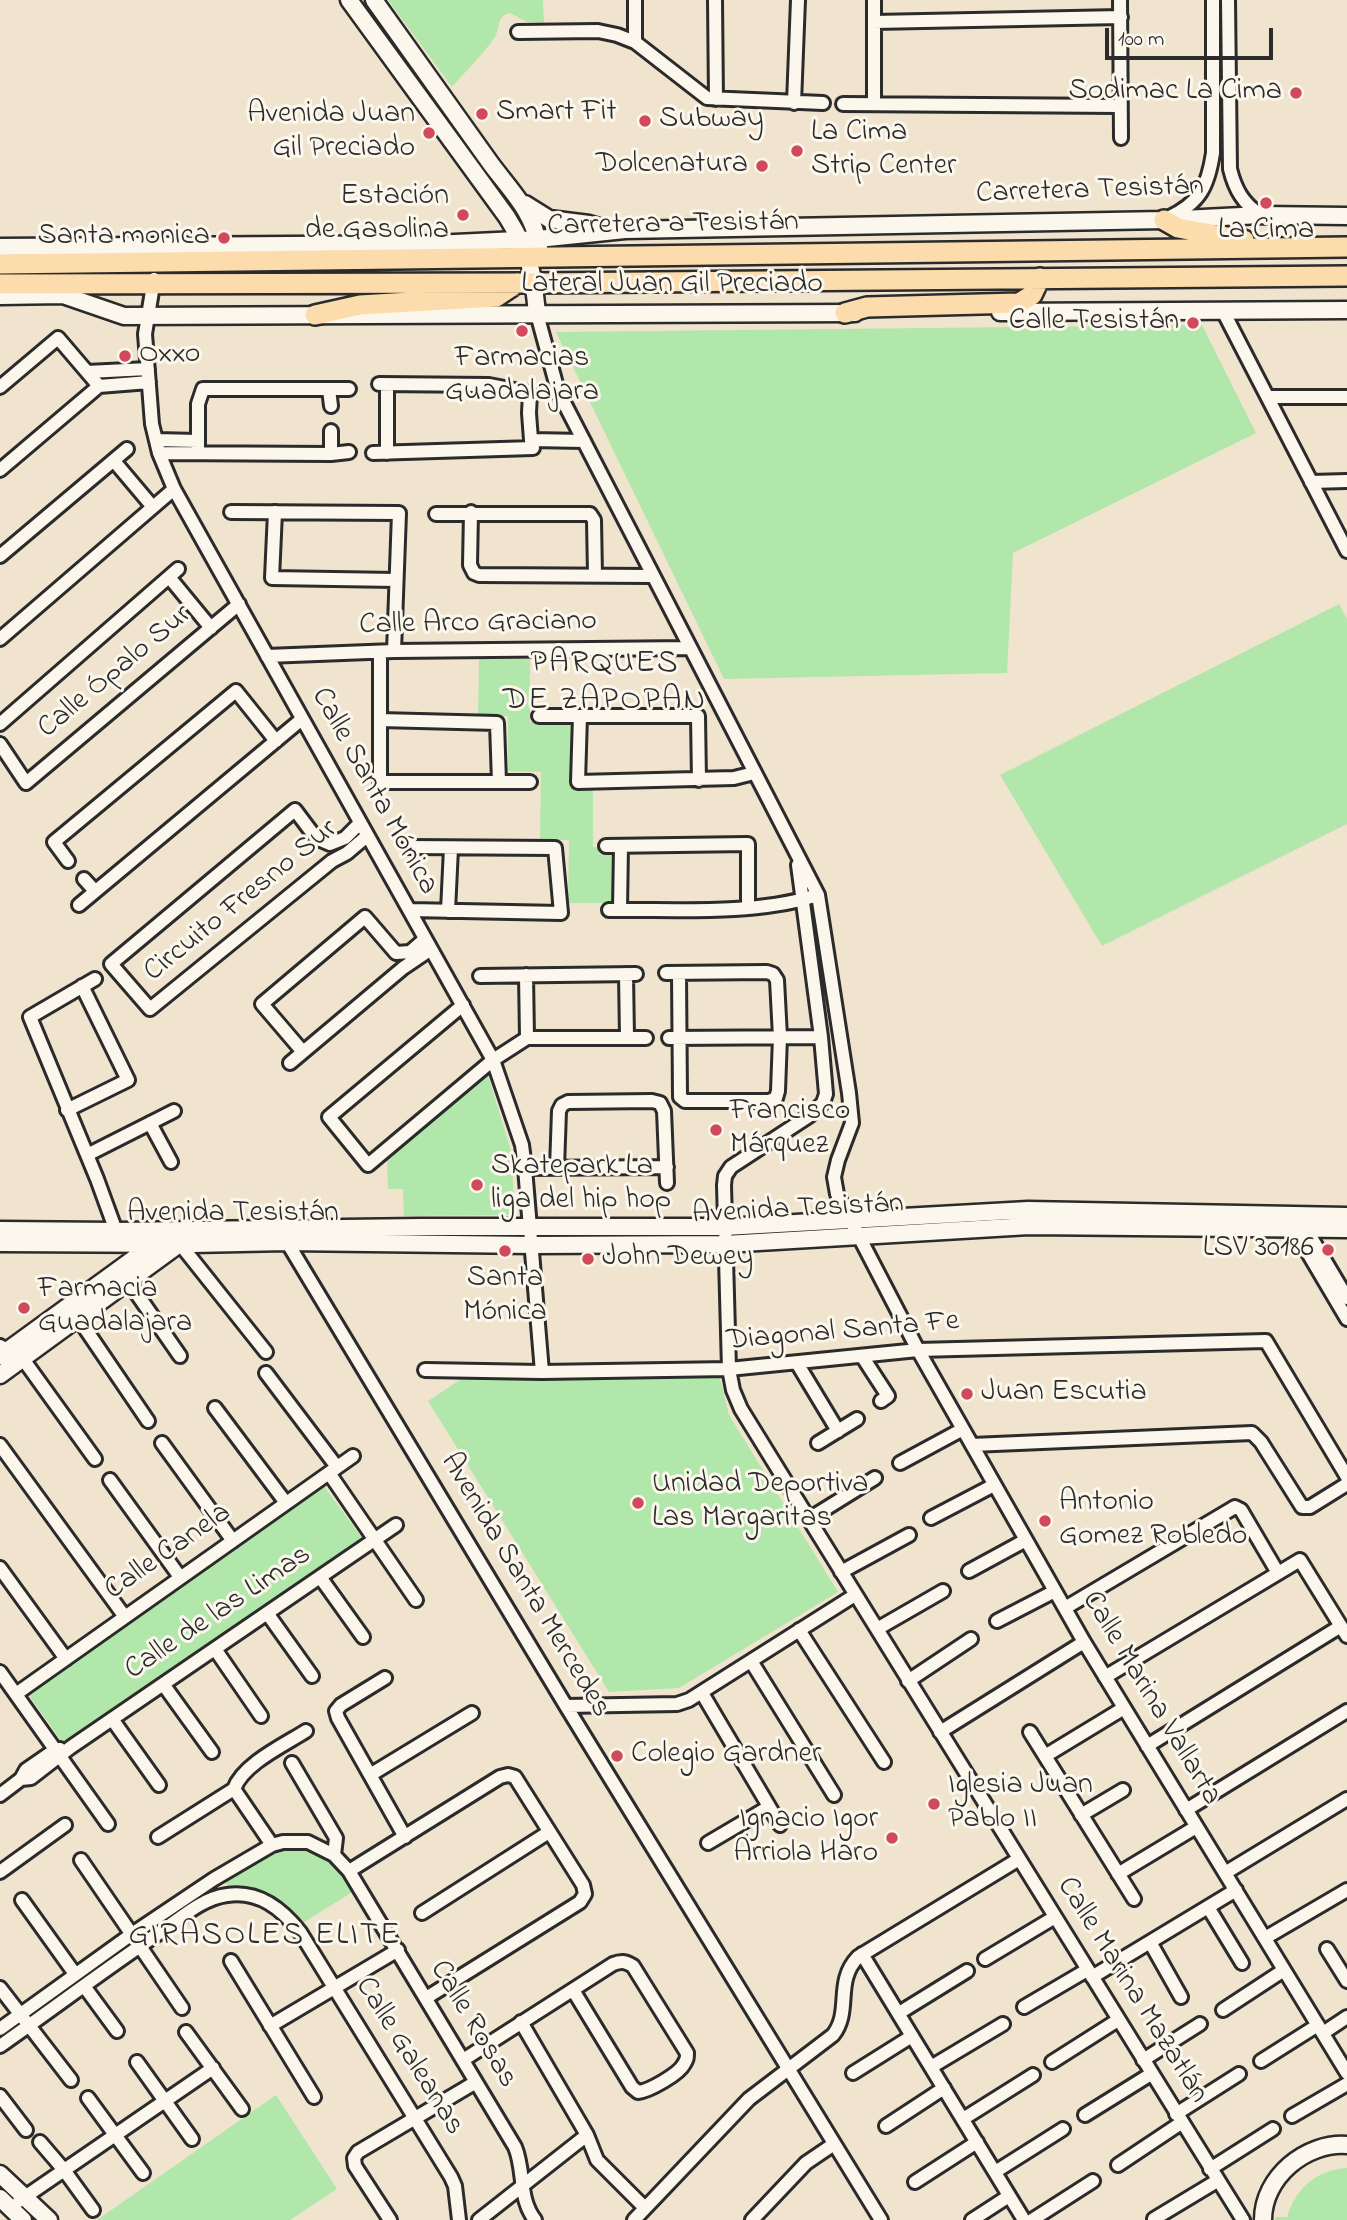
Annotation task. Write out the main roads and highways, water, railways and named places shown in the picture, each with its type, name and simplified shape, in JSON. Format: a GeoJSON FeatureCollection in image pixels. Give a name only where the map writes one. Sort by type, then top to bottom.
{"type":"FeatureCollection","features":[{"type":"Feature","properties":{"kind":"main road"},"geometry":{"type":"LineString","coordinates":[[1164,220],[1178,228],[1276,247]]}},
{"type":"Feature","properties":{"kind":"main road","name":"Carretera a Tesistán"},"geometry":{"type":"LineString","coordinates":[[1,255],[1344,245]]}},
{"type":"Feature","properties":{"kind":"main road","name":"Carretera a Tesistán"},"geometry":{"type":"LineString","coordinates":[[0,284],[531,283],[1347,276]]}},
{"type":"Feature","properties":{"kind":"main road"},"geometry":{"type":"LineString","coordinates":[[845,313],[867,307],[1019,303],[1032,295],[1040,278]]}},
{"type":"Feature","properties":{"kind":"main road"},"geometry":{"type":"LineString","coordinates":[[315,315],[360,305],[496,297],[531,283]]}},
{"type":"Feature","properties":{"kind":"place","name":"Sodimac La Cima"},"geometry":{"type":"Point","coordinates":[1296,93]}},
{"type":"Feature","properties":{"kind":"place","name":"Smart Fit"},"geometry":{"type":"Point","coordinates":[482,114]}},
{"type":"Feature","properties":{"kind":"place","name":"Subway"},"geometry":{"type":"Point","coordinates":[645,121]}},
{"type":"Feature","properties":{"kind":"place","name":"Avenida Juan Gil Preciado"},"geometry":{"type":"Point","coordinates":[429,133]}},
{"type":"Feature","properties":{"kind":"place","name":"La Cima Strip Center"},"geometry":{"type":"Point","coordinates":[797,151]}},
{"type":"Feature","properties":{"kind":"place","name":"Dolcenatura"},"geometry":{"type":"Point","coordinates":[762,166]}},
{"type":"Feature","properties":{"kind":"place","name":"La Cima"},"geometry":{"type":"Point","coordinates":[1266,203]}},
{"type":"Feature","properties":{"kind":"place","name":"Estación de Gasolina"},"geometry":{"type":"Point","coordinates":[463,215]}},
{"type":"Feature","properties":{"kind":"place","name":"Santa monica"},"geometry":{"type":"Point","coordinates":[224,238]}},
{"type":"Feature","properties":{"kind":"place","name":"Calle Tesistán"},"geometry":{"type":"Point","coordinates":[1193,323]}},
{"type":"Feature","properties":{"kind":"place","name":"Farmacias Guadalajara"},"geometry":{"type":"Point","coordinates":[522,331]}},
{"type":"Feature","properties":{"kind":"place","name":"Oxxo"},"geometry":{"type":"Point","coordinates":[125,356]}},
{"type":"Feature","properties":{"kind":"place","name":"Francisco Márquez"},"geometry":{"type":"Point","coordinates":[716,1130]}},
{"type":"Feature","properties":{"kind":"place","name":"Skatepark La liga del hip hop"},"geometry":{"type":"Point","coordinates":[477,1185]}},
{"type":"Feature","properties":{"kind":"place","name":"LSV 30186"},"geometry":{"type":"Point","coordinates":[1328,1250]}},
{"type":"Feature","properties":{"kind":"place","name":"Santa Mónica"},"geometry":{"type":"Point","coordinates":[505,1251]}},
{"type":"Feature","properties":{"kind":"place","name":"John Dewey"},"geometry":{"type":"Point","coordinates":[588,1259]}},
{"type":"Feature","properties":{"kind":"place","name":"Farmacia Guadalajara"},"geometry":{"type":"Point","coordinates":[24,1308]}},
{"type":"Feature","properties":{"kind":"place","name":"Juan Escutia"},"geometry":{"type":"Point","coordinates":[967,1394]}},
{"type":"Feature","properties":{"kind":"place","name":"Unidad Deportiva Las Margaritas"},"geometry":{"type":"Point","coordinates":[638,1503]}},
{"type":"Feature","properties":{"kind":"place","name":"Antonio Gomez Robledo"},"geometry":{"type":"Point","coordinates":[1045,1521]}},
{"type":"Feature","properties":{"kind":"place","name":"Colegio Gardner"},"geometry":{"type":"Point","coordinates":[617,1756]}},
{"type":"Feature","properties":{"kind":"place","name":"Iglesia Juan Pablo II"},"geometry":{"type":"Point","coordinates":[934,1804]}},
{"type":"Feature","properties":{"kind":"place","name":"Ignacio Igor Arriola Haro"},"geometry":{"type":"Point","coordinates":[892,1838]}},
{"type":"Feature","properties":{"kind":"district","name":"PARQUES DE ZAPOPAN"},"geometry":{"type":"Point","coordinates":[605,684]}},
{"type":"Feature","properties":{"kind":"district","name":"GIRASOLES ELITE"},"geometry":{"type":"Point","coordinates":[265,1938]}}]}
